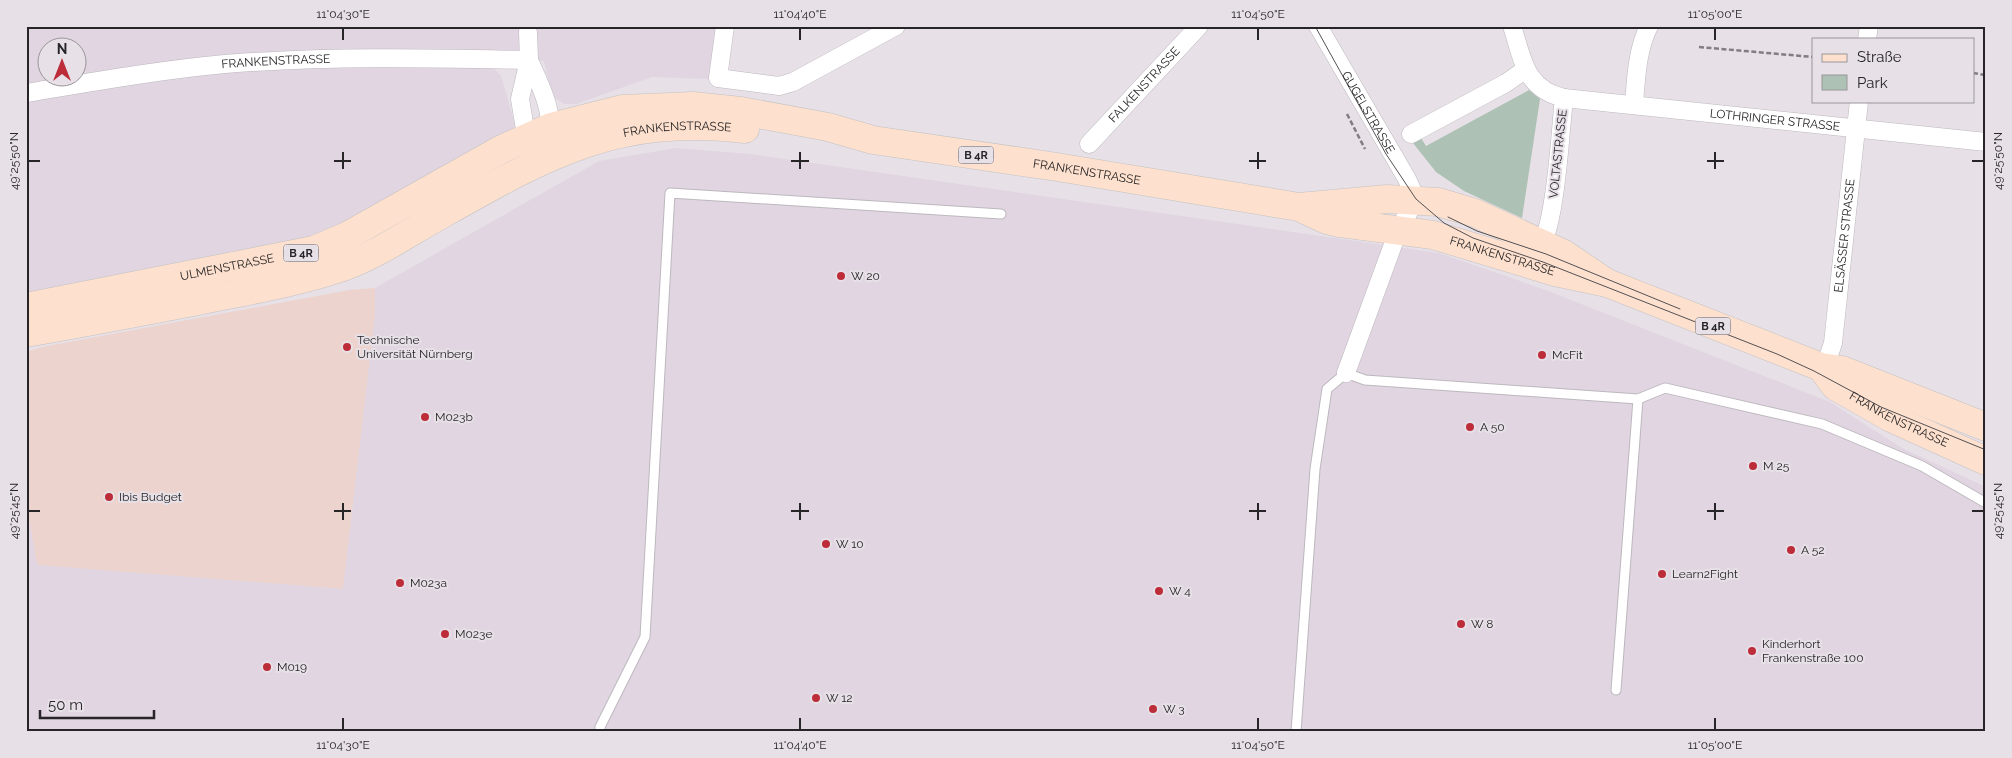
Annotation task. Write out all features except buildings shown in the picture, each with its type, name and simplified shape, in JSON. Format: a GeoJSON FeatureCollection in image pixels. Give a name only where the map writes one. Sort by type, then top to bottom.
{"type":"FeatureCollection","features":[{"type":"Feature","properties":{"kind":"main road","name":"FRANKENSTRASSE"},"geometry":{"type":"LineString","coordinates":[[540,132],[622,109],[693,106],[734,110],[828,126],[873,140],[1057,167],[1299,207],[1355,201],[1416,199],[1438,202],[1465,210],[1536,254]]}},
{"type":"Feature","properties":{"kind":"main road","name":"FRANKENSTRASSE"},"geometry":{"type":"LineString","coordinates":[[545,159],[571,148],[610,136],[663,127],[703,126],[827,141],[873,140]]}},
{"type":"Feature","properties":{"kind":"main road","name":"ULMENSTRASSE"},"geometry":{"type":"LineString","coordinates":[[26,307],[314,250],[347,236],[540,132]]}},
{"type":"Feature","properties":{"kind":"main road","name":"B 4R"},"geometry":{"type":"LineString","coordinates":[[26,333],[280,285],[323,273],[371,254],[545,159]]}},
{"type":"Feature","properties":{"kind":"main road","name":"FRANKENSTRASSE"},"geometry":{"type":"LineString","coordinates":[[1299,207],[1327,220],[1449,238],[1536,254],[1564,254],[1606,283],[1821,367],[1842,370],[1981,421]]}},
{"type":"Feature","properties":{"kind":"main road","name":"FRANKENSTRASSE"},"geometry":{"type":"LineString","coordinates":[[1821,367],[1835,386],[1891,418],[1986,461]]}},
{"type":"Feature","properties":{"kind":"street"},"geometry":{"type":"LineString","coordinates":[[724,26],[718,78],[779,86],[793,82],[896,26]]}},
{"type":"Feature","properties":{"kind":"street","name":"FALKENSTRASSE"},"geometry":{"type":"LineString","coordinates":[[1090,144],[1199,26]]}},
{"type":"Feature","properties":{"kind":"street","name":"GUGELSTRASSE"},"geometry":{"type":"LineString","coordinates":[[1318,26],[1407,179],[1416,199]]}},
{"type":"Feature","properties":{"kind":"street","name":"VOLTASTRASSE"},"geometry":{"type":"LineString","coordinates":[[1512,26],[1526,69],[1538,88],[1547,94],[1564,98],[1550,224],[1536,254]]}},
{"type":"Feature","properties":{"kind":"street"},"geometry":{"type":"LineString","coordinates":[[1634,105],[1637,67],[1643,38],[1649,26]]}},
{"type":"Feature","properties":{"kind":"street"},"geometry":{"type":"LineString","coordinates":[[528,32],[529,60],[520,99],[540,132],[545,159]]}},
{"type":"Feature","properties":{"kind":"street","name":"FRANKENSTRASSE"},"geometry":{"type":"LineString","coordinates":[[26,93],[125,76],[225,64],[335,58],[529,60]]}},
{"type":"Feature","properties":{"kind":"street"},"geometry":{"type":"LineString","coordinates":[[529,60],[545,99],[540,132],[545,159]]}},
{"type":"Feature","properties":{"kind":"street"},"geometry":{"type":"LineString","coordinates":[[1411,134],[1506,83],[1526,69]]}},
{"type":"Feature","properties":{"kind":"street","name":"LOTHRINGER STRASSE"},"geometry":{"type":"LineString","coordinates":[[1564,98],[1986,142]]}},
{"type":"Feature","properties":{"kind":"street","name":"ELSÄSSER STRASSE"},"geometry":{"type":"LineString","coordinates":[[1821,367],[1829,355],[1833,343],[1859,102]]}},
{"type":"Feature","properties":{"kind":"street"},"geometry":{"type":"LineString","coordinates":[[1346,373],[1398,231],[1416,199]]}},
{"type":"Feature","properties":{"kind":"lane"},"geometry":{"type":"LineString","coordinates":[[600,732],[600,727],[645,637],[670,193],[1001,214]]}},
{"type":"Feature","properties":{"kind":"lane"},"geometry":{"type":"LineString","coordinates":[[1296,732],[1317,460],[1327,389],[1346,373],[1364,380],[1638,399],[1665,388],[1822,424],[1922,466],[1986,503]]}},
{"type":"Feature","properties":{"kind":"lane"},"geometry":{"type":"LineString","coordinates":[[1616,690],[1638,399]]}},
{"type":"Feature","properties":{"kind":"path"},"geometry":{"type":"LineString","coordinates":[[1699,47],[1812,57]]}},
{"type":"Feature","properties":{"kind":"path"},"geometry":{"type":"LineString","coordinates":[[1347,114],[1365,149]]}},
{"type":"Feature","properties":{"kind":"shaded area"},"geometry":{"type":"Polygon","coordinates":[[[26,26],[716,26],[710,79],[652,77],[576,104],[564,104],[552,96],[544,61],[493,67],[501,76],[515,124],[514,132],[341,230],[26,299],[26,26]]]}},
{"type":"Feature","properties":{"kind":"shaded area"},"geometry":{"type":"Polygon","coordinates":[[[676,148],[750,154],[1439,253],[1543,289],[1830,402],[1902,448],[1986,487],[1986,732],[26,732],[26,502],[37,565],[343,589],[375,316],[375,288],[599,161],[676,148]]]}},
{"type":"Feature","properties":{"kind":"shaded area"},"geometry":{"type":"Polygon","coordinates":[[[375,288],[375,316],[343,589],[37,565],[26,502],[26,352],[42,347],[349,290],[375,288]]]}},
{"type":"Feature","properties":{"kind":"green space"},"geometry":{"type":"Polygon","coordinates":[[[1529,90],[1540,99],[1522,218],[1464,191],[1436,172],[1413,143],[1421,138],[1426,146],[1529,90]]]}},
{"type":"Feature","properties":{"kind":"tram line"},"geometry":{"type":"LineString","coordinates":[[1315,26],[1386,154],[1416,199],[1444,223],[1473,238],[1543,262],[1777,354],[1814,371],[1881,407],[1986,450]]}},
{"type":"Feature","properties":{"kind":"tram line"},"geometry":{"type":"LineString","coordinates":[[1448,217],[1477,231],[1546,254],[1680,309]]}},
{"type":"Feature","properties":{"kind":"place","name":"W 20"},"geometry":{"type":"Point","coordinates":[841,276]}},
{"type":"Feature","properties":{"kind":"place","name":"Technische Universität Nürnberg"},"geometry":{"type":"Point","coordinates":[347,347]}},
{"type":"Feature","properties":{"kind":"place","name":"McFit"},"geometry":{"type":"Point","coordinates":[1542,355]}},
{"type":"Feature","properties":{"kind":"place","name":"M023b"},"geometry":{"type":"Point","coordinates":[425,417]}},
{"type":"Feature","properties":{"kind":"place","name":"A 50"},"geometry":{"type":"Point","coordinates":[1470,427]}},
{"type":"Feature","properties":{"kind":"place","name":"M 25"},"geometry":{"type":"Point","coordinates":[1753,466]}},
{"type":"Feature","properties":{"kind":"place","name":"Ibis Budget"},"geometry":{"type":"Point","coordinates":[109,497]}},
{"type":"Feature","properties":{"kind":"place","name":"W 10"},"geometry":{"type":"Point","coordinates":[826,544]}},
{"type":"Feature","properties":{"kind":"place","name":"A 52"},"geometry":{"type":"Point","coordinates":[1791,550]}},
{"type":"Feature","properties":{"kind":"place","name":"Learn2Fight"},"geometry":{"type":"Point","coordinates":[1662,574]}},
{"type":"Feature","properties":{"kind":"place","name":"M023a"},"geometry":{"type":"Point","coordinates":[400,583]}},
{"type":"Feature","properties":{"kind":"place","name":"W 4"},"geometry":{"type":"Point","coordinates":[1159,591]}},
{"type":"Feature","properties":{"kind":"place","name":"W 8"},"geometry":{"type":"Point","coordinates":[1461,624]}},
{"type":"Feature","properties":{"kind":"place","name":"M023e"},"geometry":{"type":"Point","coordinates":[445,634]}},
{"type":"Feature","properties":{"kind":"place","name":"Kinderhort Frankenstraße 100"},"geometry":{"type":"Point","coordinates":[1752,651]}},
{"type":"Feature","properties":{"kind":"place","name":"M019"},"geometry":{"type":"Point","coordinates":[267,667]}},
{"type":"Feature","properties":{"kind":"place","name":"W 12"},"geometry":{"type":"Point","coordinates":[816,698]}},
{"type":"Feature","properties":{"kind":"place","name":"W 3"},"geometry":{"type":"Point","coordinates":[1153,709]}}]}
